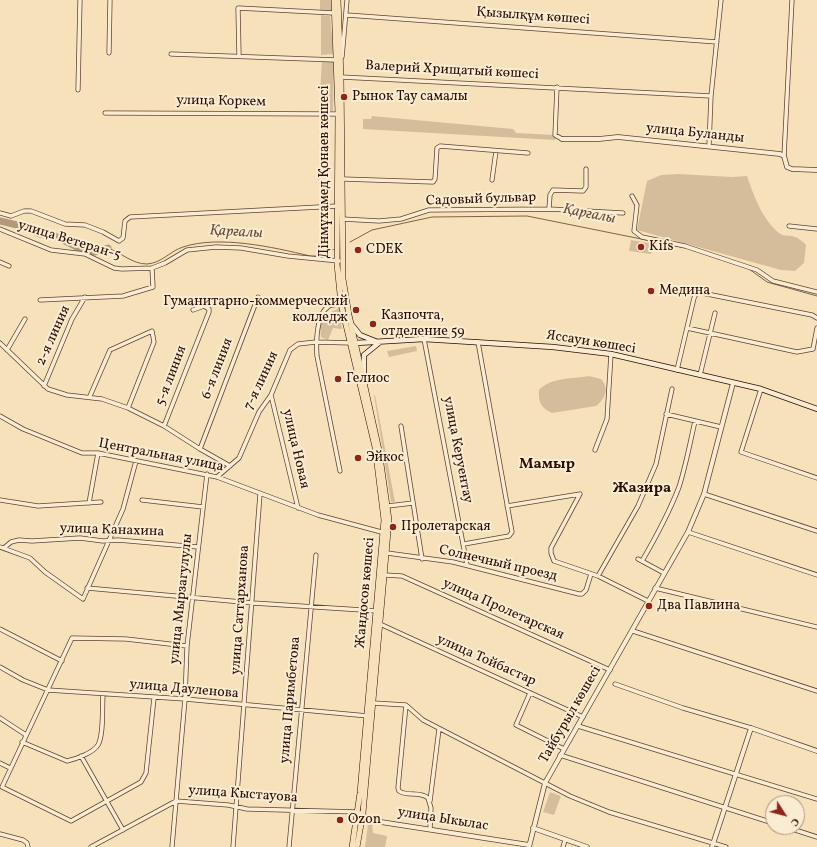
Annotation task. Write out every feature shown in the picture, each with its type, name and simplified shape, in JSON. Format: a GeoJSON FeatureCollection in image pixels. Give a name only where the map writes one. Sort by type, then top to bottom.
{"type":"FeatureCollection","features":[{"type":"Feature","properties":{"kind":"main road","name":"Дінмұхамед Қонаев көшесі"},"geometry":{"type":"LineString","coordinates":[[334,0],[338,114],[336,170],[338,206],[337,245],[342,261],[343,280],[353,344]]}},
{"type":"Feature","properties":{"kind":"main road","name":"Дінмұхамед Қонаев көшесі"},"geometry":{"type":"LineString","coordinates":[[338,0],[341,68],[344,77],[342,243],[336,261],[341,304],[353,344]]}},
{"type":"Feature","properties":{"kind":"main road"},"geometry":{"type":"LineString","coordinates":[[349,315],[356,331],[368,339],[380,342]]}},
{"type":"Feature","properties":{"kind":"main road","name":"Яссауи көшесі"},"geometry":{"type":"LineString","coordinates":[[353,344],[424,339],[553,347],[611,354],[761,389],[817,410]]}},
{"type":"Feature","properties":{"kind":"main road"},"geometry":{"type":"LineString","coordinates":[[364,379],[364,355],[380,342]]}},
{"type":"Feature","properties":{"kind":"main road","name":"Жандосов көшесі"},"geometry":{"type":"LineString","coordinates":[[353,344],[358,352],[364,379],[379,450],[388,506],[358,847]]}},
{"type":"Feature","properties":{"kind":"main road","name":"Жандосов көшесі"},"geometry":{"type":"LineString","coordinates":[[353,344],[375,447],[386,533],[387,553],[379,611],[380,624],[373,703],[369,716]]}},
{"type":"Feature","properties":{"kind":"main road","name":"Жандосов көшесі"},"geometry":{"type":"LineString","coordinates":[[352,847],[360,813]]}},
{"type":"Feature","properties":{"kind":"street"},"geometry":{"type":"LineString","coordinates":[[78,90],[80,0]]}},
{"type":"Feature","properties":{"kind":"street"},"geometry":{"type":"LineString","coordinates":[[109,53],[110,0]]}},
{"type":"Feature","properties":{"kind":"street"},"geometry":{"type":"LineString","coordinates":[[341,68],[347,15],[347,0]]}},
{"type":"Feature","properties":{"kind":"street"},"geometry":{"type":"LineString","coordinates":[[709,146],[721,0]]}},
{"type":"Feature","properties":{"kind":"street"},"geometry":{"type":"LineString","coordinates":[[792,0],[784,156],[785,163],[792,169],[817,170]]}},
{"type":"Feature","properties":{"kind":"street"},"geometry":{"type":"LineString","coordinates":[[239,55],[238,8],[334,13]]}},
{"type":"Feature","properties":{"kind":"street","name":"Қызылқұм көшесі"},"geometry":{"type":"LineString","coordinates":[[347,15],[718,42]]}},
{"type":"Feature","properties":{"kind":"street"},"geometry":{"type":"LineString","coordinates":[[172,54],[239,55],[336,60]]}},
{"type":"Feature","properties":{"kind":"street","name":"Валерий Хрищатый көшесі"},"geometry":{"type":"LineString","coordinates":[[344,77],[712,96]]}},
{"type":"Feature","properties":{"kind":"street"},"geometry":{"type":"LineString","coordinates":[[557,87],[555,135],[562,139]]}},
{"type":"Feature","properties":{"kind":"street","name":"улица Коркем"},"geometry":{"type":"LineString","coordinates":[[105,113],[338,114]]}},
{"type":"Feature","properties":{"kind":"street","name":"улица Буланды"},"geometry":{"type":"LineString","coordinates":[[562,139],[599,139],[618,137],[709,146],[784,156]]}},
{"type":"Feature","properties":{"kind":"street"},"geometry":{"type":"LineString","coordinates":[[343,179],[433,182],[435,179],[437,148],[440,146],[528,154]]}},
{"type":"Feature","properties":{"kind":"street"},"geometry":{"type":"LineString","coordinates":[[492,180],[496,151]]}},
{"type":"Feature","properties":{"kind":"street"},"geometry":{"type":"LineString","coordinates":[[549,209],[550,195],[553,190],[583,191],[586,187],[586,168]]}},
{"type":"Feature","properties":{"kind":"street"},"geometry":{"type":"LineString","coordinates":[[632,196],[638,205],[634,231],[642,237],[685,246],[757,270],[773,281],[817,292]]}},
{"type":"Feature","properties":{"kind":"street"},"geometry":{"type":"LineString","coordinates":[[1,216],[11,216],[24,211],[31,211],[65,224],[85,224],[104,232],[119,241],[123,238],[125,221],[130,217],[338,206]]}},
{"type":"Feature","properties":{"kind":"street","name":"Садовый бульвар"},"geometry":{"type":"LineString","coordinates":[[342,220],[379,221],[401,218],[429,210],[549,209],[623,213]]}},
{"type":"Feature","properties":{"kind":"street"},"geometry":{"type":"LineString","coordinates":[[789,226],[817,229]]}},
{"type":"Feature","properties":{"kind":"street","name":"улица Ветеран-5"},"geometry":{"type":"LineString","coordinates":[[0,229],[51,250],[85,254],[114,268],[152,268],[166,263],[186,250],[216,248],[246,249],[288,256],[342,261]]}},
{"type":"Feature","properties":{"kind":"street"},"geometry":{"type":"LineString","coordinates":[[0,262],[10,266]]}},
{"type":"Feature","properties":{"kind":"street"},"geometry":{"type":"LineString","coordinates":[[40,300],[123,296],[150,288],[154,284],[152,268]]}},
{"type":"Feature","properties":{"kind":"street"},"geometry":{"type":"LineString","coordinates":[[677,370],[694,298],[697,292],[812,315],[817,318]]}},
{"type":"Feature","properties":{"kind":"street","name":"2-я линия"},"geometry":{"type":"LineString","coordinates":[[44,386],[72,319],[85,297]]}},
{"type":"Feature","properties":{"kind":"street","name":"6-я линия"},"geometry":{"type":"LineString","coordinates":[[200,449],[258,297]]}},
{"type":"Feature","properties":{"kind":"street"},"geometry":{"type":"LineString","coordinates":[[340,471],[317,356],[316,342],[319,323],[325,311],[328,307],[341,304]]}},
{"type":"Feature","properties":{"kind":"street","name":"5-я линия"},"geometry":{"type":"LineString","coordinates":[[164,426],[209,312],[209,309],[204,306],[193,310]]}},
{"type":"Feature","properties":{"kind":"street"},"geometry":{"type":"LineString","coordinates":[[700,375],[714,313]]}},
{"type":"Feature","properties":{"kind":"street"},"geometry":{"type":"LineString","coordinates":[[7,350],[25,319]]}},
{"type":"Feature","properties":{"kind":"street"},"geometry":{"type":"LineString","coordinates":[[687,328],[797,352],[815,349],[817,328]]}},
{"type":"Feature","properties":{"kind":"street"},"geometry":{"type":"LineString","coordinates":[[90,396],[110,350],[152,331],[154,342],[128,408]]}},
{"type":"Feature","properties":{"kind":"street","name":"улица Керуентау"},"geometry":{"type":"LineString","coordinates":[[424,339],[467,565]]}},
{"type":"Feature","properties":{"kind":"street","name":"7-я линия"},"geometry":{"type":"LineString","coordinates":[[217,476],[239,458],[260,412],[271,395],[290,350],[298,344],[316,342],[353,344]]}},
{"type":"Feature","properties":{"kind":"street"},"geometry":{"type":"LineString","coordinates":[[464,544],[511,534],[478,342]]}},
{"type":"Feature","properties":{"kind":"street"},"geometry":{"type":"LineString","coordinates":[[0,343],[44,386],[57,392],[90,396],[128,408],[164,426],[230,466]]}},
{"type":"Feature","properties":{"kind":"street"},"geometry":{"type":"LineString","coordinates":[[595,450],[607,419],[611,354]]}},
{"type":"Feature","properties":{"kind":"street","name":"Тайбурыл көшесі"},"geometry":{"type":"LineString","coordinates":[[529,846],[532,828],[545,783],[688,532],[704,494],[733,383]]}},
{"type":"Feature","properties":{"kind":"street"},"geometry":{"type":"LineString","coordinates":[[598,576],[638,506],[656,464],[672,389]]}},
{"type":"Feature","properties":{"kind":"street"},"geometry":{"type":"LineString","coordinates":[[761,389],[741,452],[817,478]]}},
{"type":"Feature","properties":{"kind":"street","name":"улица Новая"},"geometry":{"type":"LineString","coordinates":[[271,395],[298,508]]}},
{"type":"Feature","properties":{"kind":"street"},"geometry":{"type":"LineString","coordinates":[[666,414],[721,427]]}},
{"type":"Feature","properties":{"kind":"street","name":"Центральная улица"},"geometry":{"type":"LineString","coordinates":[[0,416],[23,429],[82,453],[98,453],[217,476],[298,508],[352,526],[386,533]]}},
{"type":"Feature","properties":{"kind":"street"},"geometry":{"type":"LineString","coordinates":[[664,573],[640,560],[665,519],[676,494],[686,461],[695,421]]}},
{"type":"Feature","properties":{"kind":"street"},"geometry":{"type":"LineString","coordinates":[[401,426],[422,559]]}},
{"type":"Feature","properties":{"kind":"street"},"geometry":{"type":"LineString","coordinates":[[89,503],[98,453]]}},
{"type":"Feature","properties":{"kind":"street"},"geometry":{"type":"LineString","coordinates":[[2,547],[30,558],[83,599],[123,509],[136,461]]}},
{"type":"Feature","properties":{"kind":"street","name":"улица Мырзагулулы"},"geometry":{"type":"LineString","coordinates":[[172,847],[185,699],[187,646],[207,474]]}},
{"type":"Feature","properties":{"kind":"street","name":"улица Саттарханова"},"geometry":{"type":"LineString","coordinates":[[233,847],[253,603],[260,494]]}},
{"type":"Feature","properties":{"kind":"street"},"geometry":{"type":"LineString","coordinates":[[507,506],[580,494],[550,550],[555,563],[598,576],[648,601]]}},
{"type":"Feature","properties":{"kind":"street"},"geometry":{"type":"LineString","coordinates":[[704,494],[817,531]]}},
{"type":"Feature","properties":{"kind":"street"},"geometry":{"type":"LineString","coordinates":[[0,500],[38,506],[101,502]]}},
{"type":"Feature","properties":{"kind":"street"},"geometry":{"type":"LineString","coordinates":[[142,500],[203,507]]}},
{"type":"Feature","properties":{"kind":"street"},"geometry":{"type":"LineString","coordinates":[[388,506],[413,503]]}},
{"type":"Feature","properties":{"kind":"street"},"geometry":{"type":"LineString","coordinates":[[688,532],[817,575]]}},
{"type":"Feature","properties":{"kind":"street","name":"улица Канахина"},"geometry":{"type":"LineString","coordinates":[[2,547],[19,540],[32,541],[80,538],[198,547]]}},
{"type":"Feature","properties":{"kind":"street","name":"Солнечный проезд"},"geometry":{"type":"LineString","coordinates":[[387,553],[467,565],[579,594],[582,594],[586,590],[591,574]]}},
{"type":"Feature","properties":{"kind":"street","name":"улица Паримбетова"},"geometry":{"type":"LineString","coordinates":[[289,847],[316,554]]}},
{"type":"Feature","properties":{"kind":"street","name":"улица Пролетарская"},"geometry":{"type":"LineString","coordinates":[[385,575],[402,576],[610,670]]}},
{"type":"Feature","properties":{"kind":"street"},"geometry":{"type":"LineString","coordinates":[[87,588],[192,596],[253,603],[379,611]]}},
{"type":"Feature","properties":{"kind":"street"},"geometry":{"type":"LineString","coordinates":[[655,588],[817,627]]}},
{"type":"Feature","properties":{"kind":"street","name":"улица Тойбастар"},"geometry":{"type":"LineString","coordinates":[[380,624],[583,717]]}},
{"type":"Feature","properties":{"kind":"street"},"geometry":{"type":"LineString","coordinates":[[0,629],[62,661]]}},
{"type":"Feature","properties":{"kind":"street"},"geometry":{"type":"LineString","coordinates":[[633,630],[817,691]]}},
{"type":"Feature","properties":{"kind":"street"},"geometry":{"type":"LineString","coordinates":[[154,698],[144,780],[71,821],[2,787],[72,638],[126,639],[187,646]]}},
{"type":"Feature","properties":{"kind":"street","name":"улица Дауленова"},"geometry":{"type":"LineString","coordinates":[[0,666],[23,680],[48,690],[185,699],[244,706],[301,709],[369,716]]}},
{"type":"Feature","properties":{"kind":"street"},"geometry":{"type":"LineString","coordinates":[[615,684],[683,708],[751,728],[817,751]]}},
{"type":"Feature","properties":{"kind":"street"},"geometry":{"type":"LineString","coordinates":[[530,693],[516,725],[564,749]]}},
{"type":"Feature","properties":{"kind":"street"},"geometry":{"type":"LineString","coordinates":[[22,742],[63,760],[70,761],[98,746],[100,738],[103,694]]}},
{"type":"Feature","properties":{"kind":"street"},"geometry":{"type":"LineString","coordinates":[[373,703],[406,705],[417,716],[439,729],[545,783],[609,812],[712,845],[726,847]]}},
{"type":"Feature","properties":{"kind":"street"},"geometry":{"type":"LineString","coordinates":[[406,705],[398,788],[402,793],[426,796],[430,800]]}},
{"type":"Feature","properties":{"kind":"street"},"geometry":{"type":"LineString","coordinates":[[0,718],[26,735]]}},
{"type":"Feature","properties":{"kind":"street"},"geometry":{"type":"LineString","coordinates":[[578,726],[817,799]]}},
{"type":"Feature","properties":{"kind":"street"},"geometry":{"type":"LineString","coordinates":[[712,845],[751,728]]}},
{"type":"Feature","properties":{"kind":"street"},"geometry":{"type":"LineString","coordinates":[[430,829],[430,800],[439,729]]}},
{"type":"Feature","properties":{"kind":"street"},"geometry":{"type":"LineString","coordinates":[[560,755],[765,820]]}},
{"type":"Feature","properties":{"kind":"street"},"geometry":{"type":"LineString","coordinates":[[81,756],[124,830]]}},
{"type":"Feature","properties":{"kind":"street"},"geometry":{"type":"LineString","coordinates":[[0,763],[10,768]]}},
{"type":"Feature","properties":{"kind":"street","name":"улица Кыстауова"},"geometry":{"type":"LineString","coordinates":[[91,847],[176,801],[247,809],[360,813]]}},
{"type":"Feature","properties":{"kind":"street","name":"улица Ыкылас"},"geometry":{"type":"LineString","coordinates":[[360,813],[368,820],[529,846]]}},
{"type":"Feature","properties":{"kind":"street"},"geometry":{"type":"LineString","coordinates":[[532,828],[587,847]]}},
{"type":"Feature","properties":{"kind":"street"},"geometry":{"type":"LineString","coordinates":[[805,833],[817,837]]}},
{"type":"Feature","properties":{"kind":"street"},"geometry":{"type":"LineString","coordinates":[[0,834],[23,840],[27,843],[28,847]]}},
{"type":"Feature","properties":{"kind":"street"},"geometry":{"type":"LineString","coordinates":[[563,847],[565,840]]}},
{"type":"Feature","properties":{"kind":"shaded area"},"geometry":{"type":"Polygon","coordinates":[[[320,0],[331,0],[331,12],[320,12],[320,0]]]}},
{"type":"Feature","properties":{"kind":"shaded area"},"geometry":{"type":"Polygon","coordinates":[[[321,15],[330,16],[334,54],[321,55],[321,15]]]}},
{"type":"Feature","properties":{"kind":"shaded area"},"geometry":{"type":"Polygon","coordinates":[[[322,59],[334,60],[333,111],[319,112],[322,59]]]}},
{"type":"Feature","properties":{"kind":"shaded area"},"geometry":{"type":"Polygon","coordinates":[[[372,116],[513,129],[516,133],[555,135],[556,137],[555,140],[363,129],[363,119],[371,119],[372,116]]]}},
{"type":"Feature","properties":{"kind":"shaded area"},"geometry":{"type":"Polygon","coordinates":[[[678,174],[732,177],[747,176],[759,207],[773,227],[782,235],[798,238],[806,245],[804,263],[795,271],[781,270],[637,230],[647,181],[661,175],[678,174]]]}},
{"type":"Feature","properties":{"kind":"shaded area","name":"Kifs"},"geometry":{"type":"Polygon","coordinates":[[[631,240],[654,244],[651,254],[629,251],[631,240]]]}},
{"type":"Feature","properties":{"kind":"shaded area"},"geometry":{"type":"Polygon","coordinates":[[[339,308],[342,329],[333,328],[328,340],[321,337],[320,327],[324,317],[329,319],[331,312],[339,308]]]}},
{"type":"Feature","properties":{"kind":"shaded area"},"geometry":{"type":"Polygon","coordinates":[[[416,346],[417,351],[389,357],[387,351],[416,346]]]}},
{"type":"Feature","properties":{"kind":"shaded area"},"geometry":{"type":"Polygon","coordinates":[[[589,376],[601,379],[606,390],[604,397],[596,406],[552,413],[545,409],[541,404],[539,390],[544,386],[562,379],[589,376]]]}},
{"type":"Feature","properties":{"kind":"shaded area"},"geometry":{"type":"Polygon","coordinates":[[[375,395],[395,502],[391,502],[375,395]]]}},
{"type":"Feature","properties":{"kind":"shaded area"},"geometry":{"type":"Polygon","coordinates":[[[550,792],[561,796],[554,815],[543,812],[550,792]]]}},
{"type":"Feature","properties":{"kind":"shaded area"},"geometry":{"type":"Polygon","coordinates":[[[372,824],[373,833],[387,836],[385,847],[365,847],[368,825],[372,824]]]}},
{"type":"Feature","properties":{"kind":"waterway","name":"Қарғалы"},"geometry":{"type":"LineString","coordinates":[[350,242],[372,230],[432,217],[527,216],[686,248]]}},
{"type":"Feature","properties":{"kind":"waterway","name":"Қарғалы"},"geometry":{"type":"LineString","coordinates":[[0,221],[21,226],[40,234],[55,236],[79,248],[95,252],[108,248]]}},
{"type":"Feature","properties":{"kind":"waterway","name":"Қарғалы"},"geometry":{"type":"LineString","coordinates":[[108,248],[142,264],[152,263],[162,259],[183,247],[213,242],[229,242],[263,246],[310,256],[317,256],[335,249]]}},
{"type":"Feature","properties":{"kind":"waterway","name":"Қарғалы"},"geometry":{"type":"LineString","coordinates":[[749,269],[767,282],[817,296]]}},
{"type":"Feature","properties":{"kind":"place","name":"Рынок Тау самалы"},"geometry":{"type":"Point","coordinates":[344,97]}},
{"type":"Feature","properties":{"kind":"place","name":"Kifs"},"geometry":{"type":"Point","coordinates":[641,247]}},
{"type":"Feature","properties":{"kind":"place","name":"CDEK"},"geometry":{"type":"Point","coordinates":[358,250]}},
{"type":"Feature","properties":{"kind":"place","name":"Медина"},"geometry":{"type":"Point","coordinates":[651,291]}},
{"type":"Feature","properties":{"kind":"place","name":"Гуманитарно-коммерческий колледж"},"geometry":{"type":"Point","coordinates":[356,310]}},
{"type":"Feature","properties":{"kind":"place","name":"Казпочта, отделение 59"},"geometry":{"type":"Point","coordinates":[373,324]}},
{"type":"Feature","properties":{"kind":"place","name":"Гелиос"},"geometry":{"type":"Point","coordinates":[338,379]}},
{"type":"Feature","properties":{"kind":"place","name":"Эйкос"},"geometry":{"type":"Point","coordinates":[358,458]}},
{"type":"Feature","properties":{"kind":"place","name":"Пролетарская"},"geometry":{"type":"Point","coordinates":[393,527]}},
{"type":"Feature","properties":{"kind":"place","name":"Два Павлина"},"geometry":{"type":"Point","coordinates":[649,606]}},
{"type":"Feature","properties":{"kind":"place","name":"Ozon"},"geometry":{"type":"Point","coordinates":[340,820]}},
{"type":"Feature","properties":{"kind":"district","name":"Мамыр"},"geometry":{"type":"Point","coordinates":[547,465]}},
{"type":"Feature","properties":{"kind":"district","name":"Жазира"},"geometry":{"type":"Point","coordinates":[642,489]}}]}
